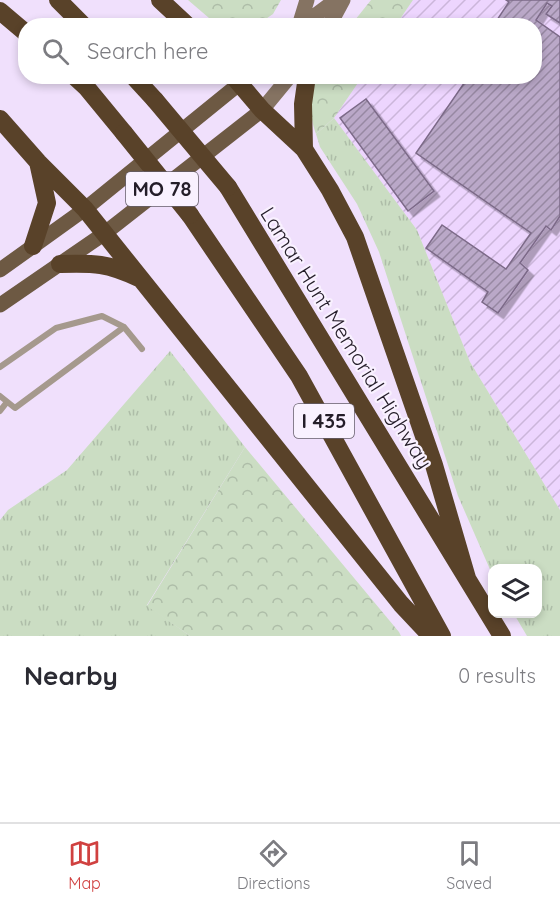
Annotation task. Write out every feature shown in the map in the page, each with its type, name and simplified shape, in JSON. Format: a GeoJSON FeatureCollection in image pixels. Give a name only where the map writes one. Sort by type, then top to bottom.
{"type":"FeatureCollection","features":[{"type":"Feature","properties":{"kind":"highway"},"geometry":{"type":"LineString","coordinates":[[58,0],[76,18]]}},
{"type":"Feature","properties":{"kind":"highway"},"geometry":{"type":"LineString","coordinates":[[160,0],[179,18]]}},
{"type":"Feature","properties":{"kind":"highway"},"geometry":{"type":"LineString","coordinates":[[0,11],[18,26]]}},
{"type":"Feature","properties":{"kind":"highway","name":"I 435"},"geometry":{"type":"LineString","coordinates":[[83,84],[190,215],[299,376],[442,636]]}},
{"type":"Feature","properties":{"kind":"highway","name":"Lamar Hunt Memorial Highway"},"geometry":{"type":"LineString","coordinates":[[140,84],[228,187],[502,636]]}},
{"type":"Feature","properties":{"kind":"highway"},"geometry":{"type":"LineString","coordinates":[[243,84],[261,110],[304,149],[330,190],[355,237],[434,465],[467,578]]}},
{"type":"Feature","properties":{"kind":"highway"},"geometry":{"type":"LineString","coordinates":[[304,149],[303,104],[307,84]]}},
{"type":"Feature","properties":{"kind":"highway"},"geometry":{"type":"LineString","coordinates":[[0,119],[38,162],[85,209],[394,595],[431,636]]}},
{"type":"Feature","properties":{"kind":"highway"},"geometry":{"type":"LineString","coordinates":[[33,246],[47,203],[38,162]]}},
{"type":"Feature","properties":{"kind":"highway"},"geometry":{"type":"LineString","coordinates":[[60,264],[94,263],[118,268],[142,279]]}},
{"type":"Feature","properties":{"kind":"main road"},"geometry":{"type":"LineString","coordinates":[[302,18],[307,0]]}},
{"type":"Feature","properties":{"kind":"main road"},"geometry":{"type":"LineString","coordinates":[[311,18],[336,0]]}},
{"type":"Feature","properties":{"kind":"main road"},"geometry":{"type":"LineString","coordinates":[[333,18],[343,0]]}},
{"type":"Feature","properties":{"kind":"main road","name":"MO 78"},"geometry":{"type":"LineString","coordinates":[[0,270],[85,209],[234,84]]}},
{"type":"Feature","properties":{"kind":"main road","name":"MO 78"},"geometry":{"type":"LineString","coordinates":[[0,304],[105,233],[261,110],[283,84]]}},
{"type":"Feature","properties":{"kind":"lane"},"geometry":{"type":"LineString","coordinates":[[0,367],[56,328],[102,316],[124,327],[142,349]]}},
{"type":"Feature","properties":{"kind":"lane"},"geometry":{"type":"LineString","coordinates":[[0,396],[15,408],[124,327]]}},
{"type":"Feature","properties":{"kind":"lane"},"geometry":{"type":"LineString","coordinates":[[0,411],[7,402]]}},
{"type":"Feature","properties":{"kind":"shaded area"},"geometry":{"type":"Polygon","coordinates":[[[413,0],[560,0],[560,510],[470,362],[417,230],[334,118],[357,84],[542,84],[542,18],[401,18],[413,0]]]}},
{"type":"Feature","properties":{"kind":"green space"},"geometry":{"type":"Polygon","coordinates":[[[188,0],[281,0],[273,14],[267,18],[209,18],[188,0]]]}},
{"type":"Feature","properties":{"kind":"green space"},"geometry":{"type":"Polygon","coordinates":[[[371,0],[413,0],[401,18],[357,18],[371,0]]]}},
{"type":"Feature","properties":{"kind":"green space"},"geometry":{"type":"Polygon","coordinates":[[[314,84],[357,84],[334,118],[316,134],[312,119],[314,84]]]}},
{"type":"Feature","properties":{"kind":"green space"},"geometry":{"type":"Polygon","coordinates":[[[334,118],[417,230],[470,362],[560,510],[560,636],[527,636],[516,618],[542,618],[542,564],[488,565],[458,496],[379,252],[357,204],[320,147],[316,134],[334,118]]]}},
{"type":"Feature","properties":{"kind":"green space"},"geometry":{"type":"Polygon","coordinates":[[[170,351],[245,447],[147,605],[190,636],[0,636],[0,520],[8,510],[67,470],[170,351]]]}},
{"type":"Feature","properties":{"kind":"green space"},"geometry":{"type":"Polygon","coordinates":[[[245,447],[401,636],[190,636],[147,606],[245,447]]]}},
{"type":"Feature","properties":{"kind":"building"},"geometry":{"type":"Polygon","coordinates":[[[506,0],[560,0],[560,23],[546,14],[552,6],[547,3],[537,18],[498,18],[509,2],[506,0]]]}},
{"type":"Feature","properties":{"kind":"building"},"geometry":{"type":"Polygon","coordinates":[[[542,24],[560,37],[560,216],[551,230],[546,226],[520,263],[528,270],[498,313],[482,302],[488,292],[426,248],[442,225],[506,269],[531,233],[416,153],[463,84],[542,84],[542,24]]]}},
{"type":"Feature","properties":{"kind":"building"},"geometry":{"type":"Polygon","coordinates":[[[366,99],[434,191],[408,211],[340,118],[366,99]]]}}]}
